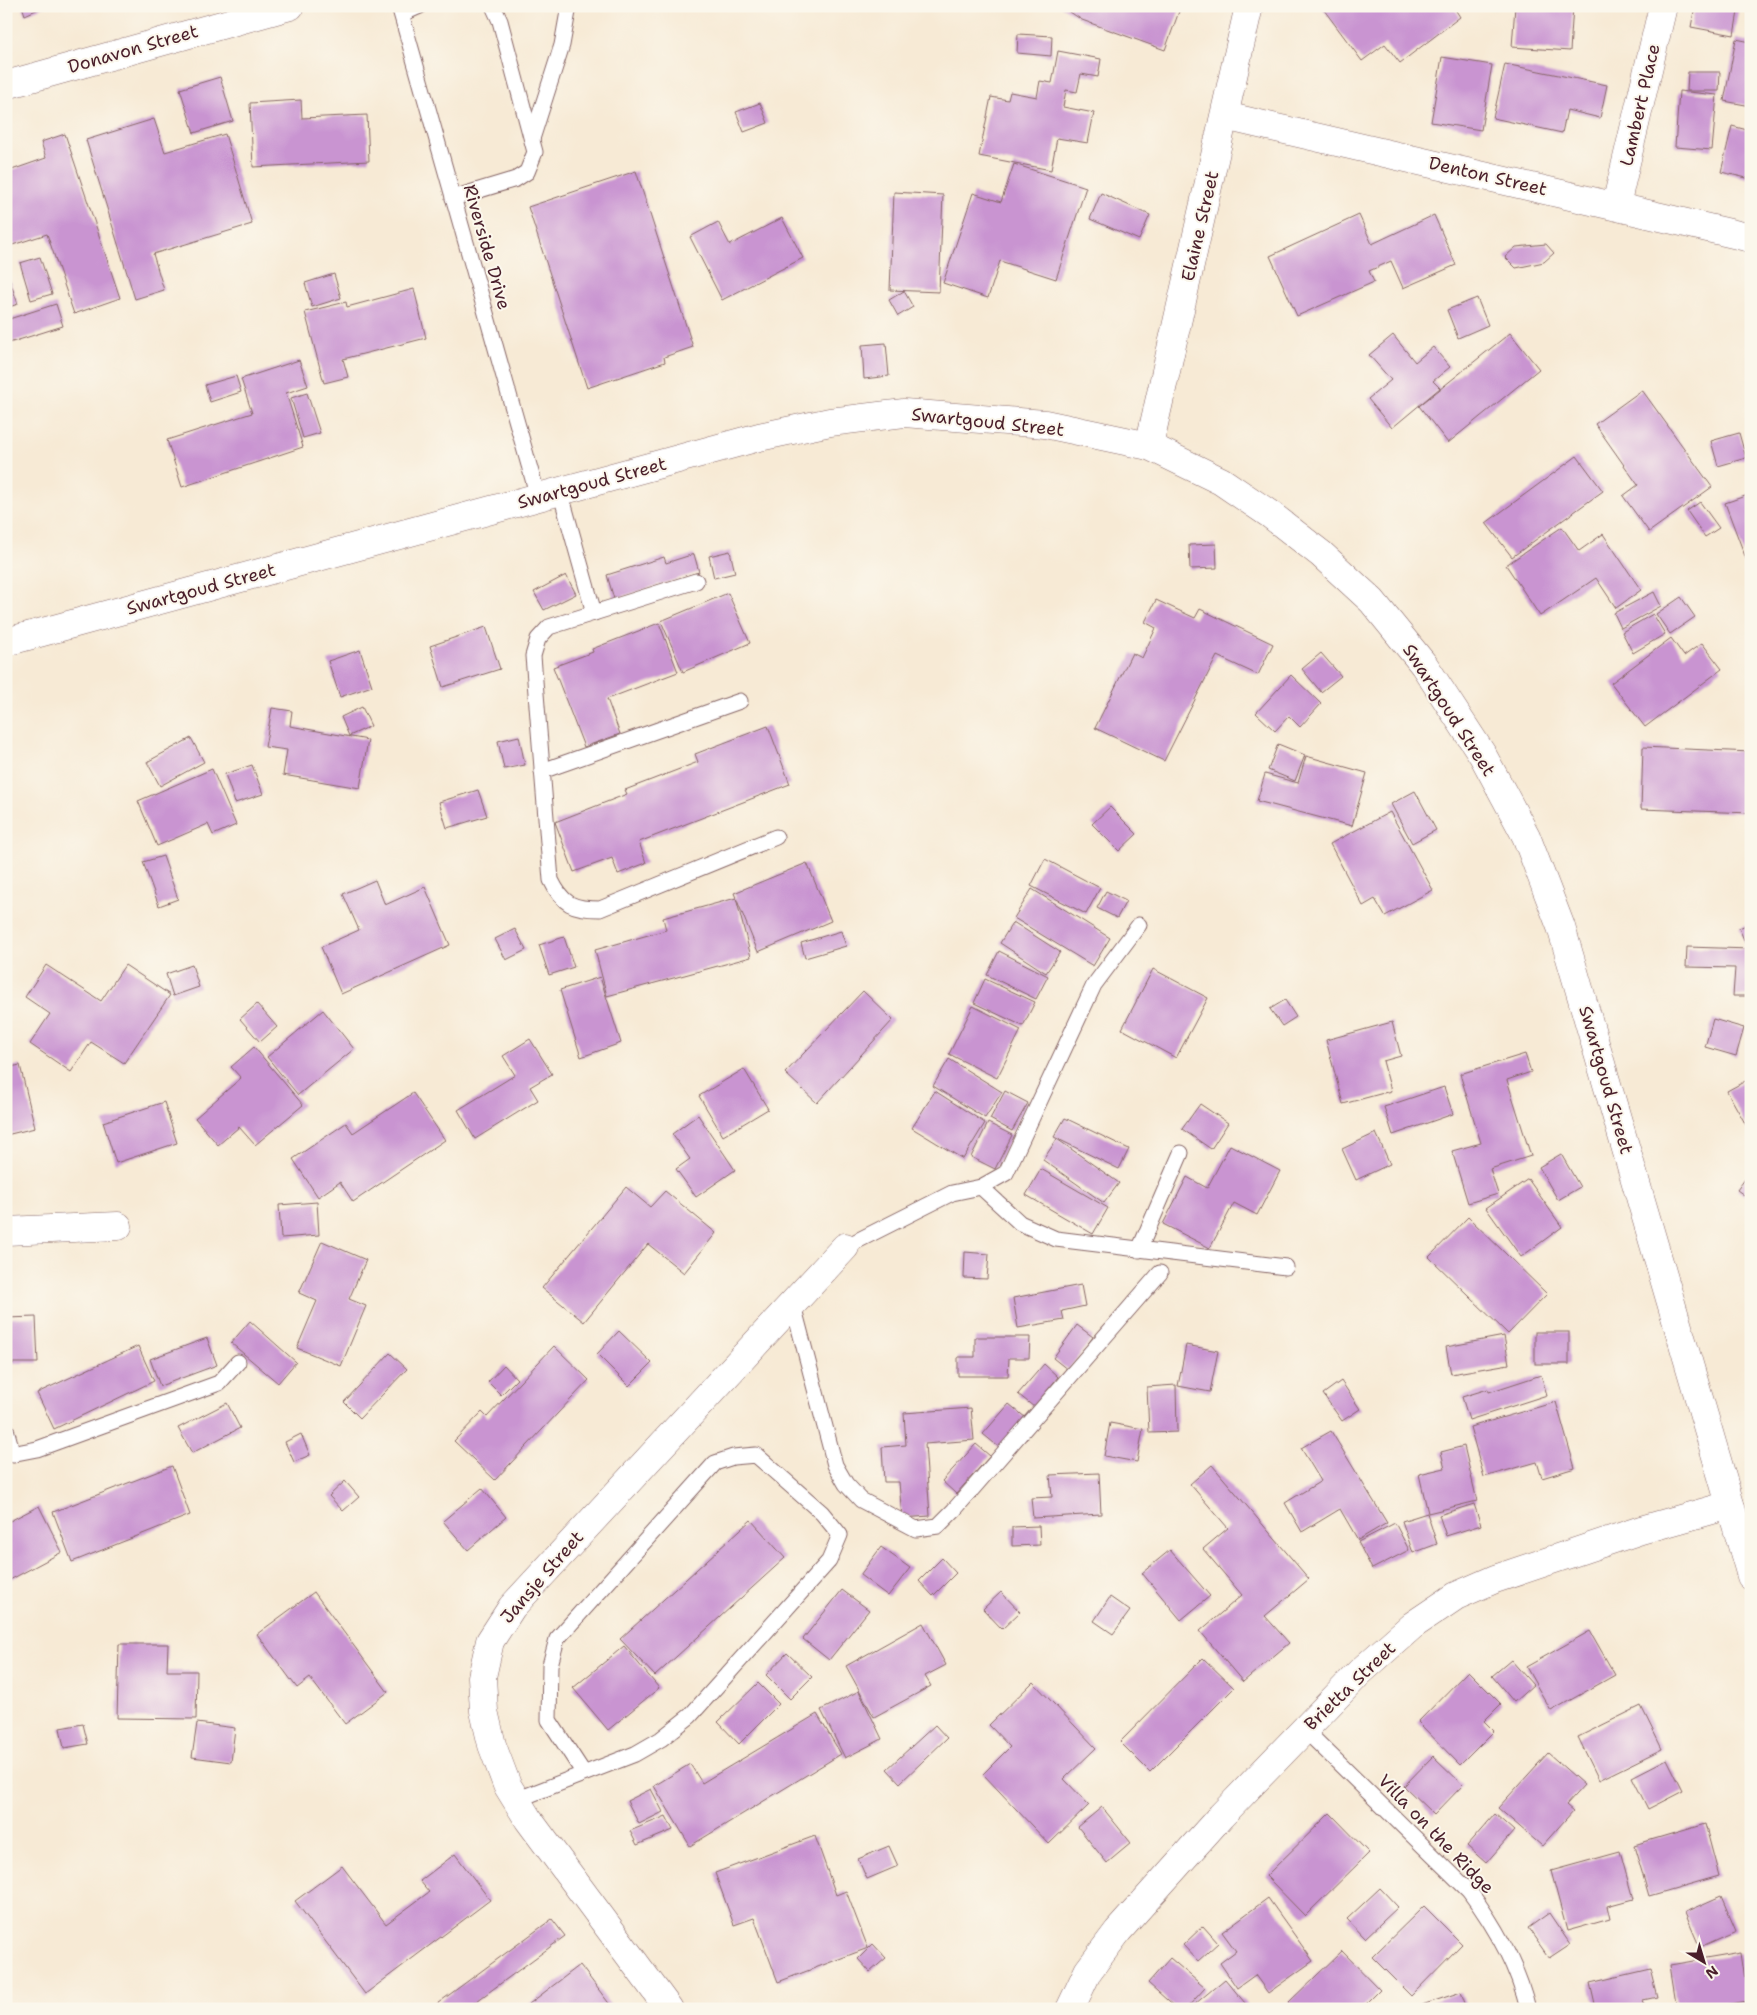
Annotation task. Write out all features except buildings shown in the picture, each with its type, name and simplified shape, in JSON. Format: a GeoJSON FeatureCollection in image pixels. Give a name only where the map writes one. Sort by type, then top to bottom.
{"type":"FeatureCollection","features":[{"type":"Feature","properties":{"kind":"street","name":"Donavon Street"},"geometry":{"type":"LineString","coordinates":[[6,85],[290,6]]}},
{"type":"Feature","properties":{"kind":"street","name":"Elaine Street"},"geometry":{"type":"LineString","coordinates":[[1149,446],[1249,6]]}},
{"type":"Feature","properties":{"kind":"street","name":"Lambert Place"},"geometry":{"type":"LineString","coordinates":[[1616,205],[1663,6]]}},
{"type":"Feature","properties":{"kind":"street","name":"Denton Street"},"geometry":{"type":"LineString","coordinates":[[1225,116],[1616,205],[1751,238]]}},
{"type":"Feature","properties":{"kind":"street","name":"Swartgoud Street"},"geometry":{"type":"LineString","coordinates":[[6,642],[759,437],[830,422],[904,413],[1045,424],[1149,446],[1221,481],[1271,515],[1321,554],[1372,601],[1424,665],[1482,754],[1526,836],[1561,927],[1751,1576]]}},
{"type":"Feature","properties":{"kind":"street"},"geometry":{"type":"LineString","coordinates":[[6,1231],[118,1226]]}},
{"type":"Feature","properties":{"kind":"street","name":"Jansje Street"},"geometry":{"type":"LineString","coordinates":[[669,2009],[507,1785],[492,1745],[484,1711],[482,1677],[490,1641],[512,1607],[845,1247]]}},
{"type":"Feature","properties":{"kind":"street","name":"Brietta Street"},"geometry":{"type":"LineString","coordinates":[[1070,2009],[1088,1971],[1118,1932],[1221,1816],[1360,1672],[1414,1625],[1456,1596],[1495,1579],[1641,1530],[1730,1505]]}},
{"type":"Feature","properties":{"kind":"lane"},"geometry":{"type":"LineString","coordinates":[[401,10],[420,6]]}},
{"type":"Feature","properties":{"kind":"lane"},"geometry":{"type":"LineString","coordinates":[[453,198],[509,182],[527,172],[535,152],[500,21],[493,6]]}},
{"type":"Feature","properties":{"kind":"lane"},"geometry":{"type":"LineString","coordinates":[[532,140],[562,45],[569,6]]}},
{"type":"Feature","properties":{"kind":"lane","name":"Riverside Drive"},"geometry":{"type":"LineString","coordinates":[[401,10],[453,198],[549,494],[594,613]]}},
{"type":"Feature","properties":{"kind":"lane"},"geometry":{"type":"LineString","coordinates":[[696,581],[549,627],[538,639],[533,656],[551,880],[559,896],[577,909],[600,909],[776,837]]}},
{"type":"Feature","properties":{"kind":"lane"},"geometry":{"type":"LineString","coordinates":[[542,771],[740,701]]}},
{"type":"Feature","properties":{"kind":"lane"},"geometry":{"type":"LineString","coordinates":[[845,1247],[952,1193],[981,1187],[1006,1173],[1094,985],[1139,926]]}},
{"type":"Feature","properties":{"kind":"lane"},"geometry":{"type":"LineString","coordinates":[[1139,1250],[1181,1153]]}},
{"type":"Feature","properties":{"kind":"lane"},"geometry":{"type":"LineString","coordinates":[[981,1187],[1020,1223],[1056,1239],[1286,1267]]}},
{"type":"Feature","properties":{"kind":"lane"},"geometry":{"type":"LineString","coordinates":[[793,1305],[835,1465],[846,1484],[861,1500],[916,1529],[938,1526],[954,1510],[1160,1273]]}},
{"type":"Feature","properties":{"kind":"lane"},"geometry":{"type":"LineString","coordinates":[[6,1429],[9,1455],[37,1450],[219,1383],[238,1362]]}},
{"type":"Feature","properties":{"kind":"lane"},"geometry":{"type":"LineString","coordinates":[[516,1800],[583,1772],[635,1754],[661,1739],[690,1716],[829,1561],[840,1535],[822,1513],[756,1455],[733,1457],[715,1463],[557,1639],[550,1665],[549,1720],[583,1772]]}},
{"type":"Feature","properties":{"kind":"lane","name":"Villa on the Ridge"},"geometry":{"type":"LineString","coordinates":[[1305,1730],[1469,1891],[1490,1919],[1507,1949],[1522,1986],[1528,2009]]}}]}
